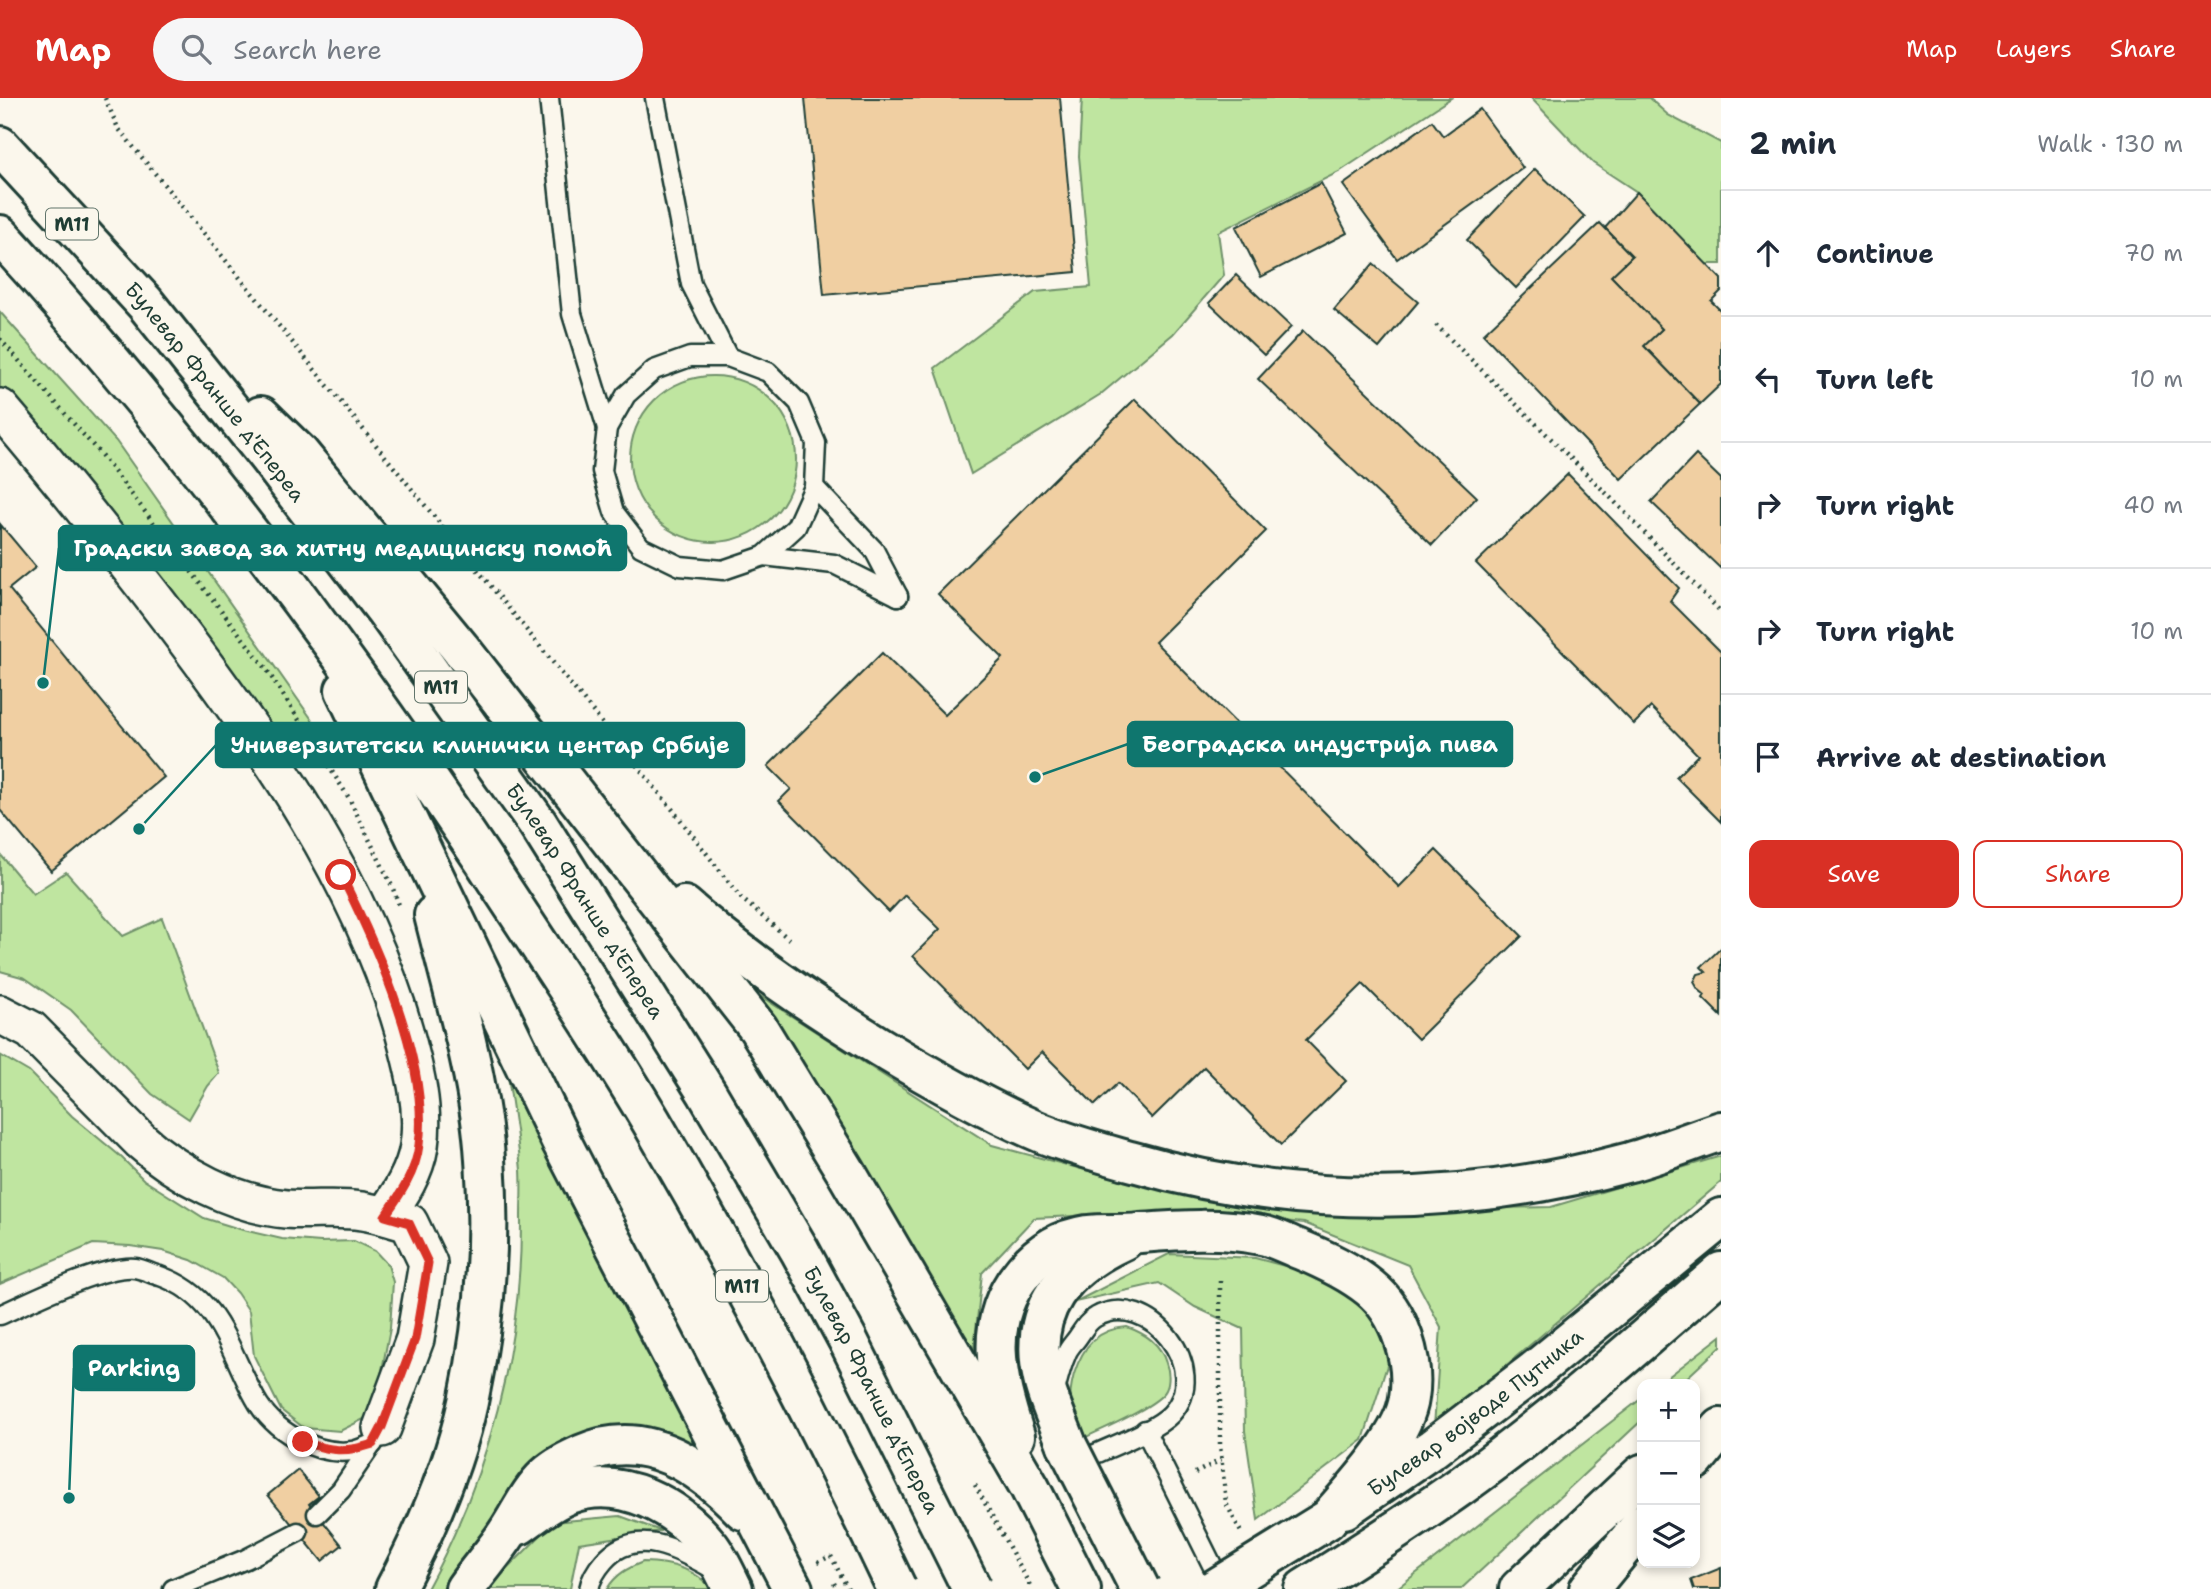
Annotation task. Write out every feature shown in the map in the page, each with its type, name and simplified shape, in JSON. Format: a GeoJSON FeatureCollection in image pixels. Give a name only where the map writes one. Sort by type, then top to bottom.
{"type":"FeatureCollection","features":[{"type":"Feature","properties":{"kind":"main road","name":"Булевар Франше д'Епереа"},"geometry":{"type":"LineString","coordinates":[[0,146],[145,303],[386,611],[538,824],[707,1093],[800,1251],[972,1589]]}},
{"type":"Feature","properties":{"kind":"main road","name":"M11"},"geometry":{"type":"LineString","coordinates":[[0,235],[118,368],[218,489],[406,745],[650,1119],[807,1402],[897,1589]]}},
{"type":"Feature","properties":{"kind":"main road"},"geometry":{"type":"LineString","coordinates":[[145,303],[299,453],[460,648],[758,1028],[846,1171],[1030,1488],[1081,1589]]}},
{"type":"Feature","properties":{"kind":"main road"},"geometry":{"type":"LineString","coordinates":[[304,606],[562,1143],[793,1589]]}},
{"type":"Feature","properties":{"kind":"main road"},"geometry":{"type":"LineString","coordinates":[[396,1589],[421,1539],[450,1465],[468,1402],[482,1309],[486,1242],[485,1157],[472,1069],[415,838]]}},
{"type":"Feature","properties":{"kind":"main road"},"geometry":{"type":"LineString","coordinates":[[610,841],[730,946],[834,1019],[926,1075],[1046,1135],[1171,1173],[1311,1195],[1377,1199],[1444,1195],[1573,1176],[1634,1161],[1721,1130]]}},
{"type":"Feature","properties":{"kind":"main road","name":"Булевар војводе Путника"},"geometry":{"type":"LineString","coordinates":[[1215,1589],[1327,1520],[1433,1448],[1533,1372],[1721,1217]]}},
{"type":"Feature","properties":{"kind":"main road"},"geometry":{"type":"LineString","coordinates":[[1030,1488],[1010,1421],[996,1355],[996,1334],[1001,1307],[1021,1274],[1035,1258],[1059,1244],[1086,1235],[1174,1229],[1263,1235],[1341,1268],[1373,1289],[1407,1344],[1411,1370],[1409,1401],[1396,1431],[1378,1458],[1327,1520]]}},
{"type":"Feature","properties":{"kind":"main road"},"geometry":{"type":"LineString","coordinates":[[1139,1233],[1083,1262],[1063,1279],[1044,1318],[1040,1346],[1043,1377],[1051,1404],[1079,1451],[1140,1589]]}},
{"type":"Feature","properties":{"kind":"main road"},"geometry":{"type":"LineString","coordinates":[[1304,1589],[1461,1486],[1518,1443],[1721,1272]]}},
{"type":"Feature","properties":{"kind":"main road"},"geometry":{"type":"LineString","coordinates":[[1700,1419],[1721,1400]]}},
{"type":"Feature","properties":{"kind":"main road"},"geometry":{"type":"LineString","coordinates":[[1700,1454],[1721,1429]]}},
{"type":"Feature","properties":{"kind":"main road"},"geometry":{"type":"LineString","coordinates":[[465,1589],[509,1532],[526,1500],[543,1479],[554,1469],[590,1451],[615,1445],[645,1445],[672,1455],[697,1469],[727,1493],[765,1532]]}},
{"type":"Feature","properties":{"kind":"main road"},"geometry":{"type":"LineString","coordinates":[[1519,1589],[1637,1479]]}},
{"type":"Feature","properties":{"kind":"main road"},"geometry":{"type":"LineString","coordinates":[[509,1532],[552,1502],[571,1493],[593,1488],[640,1494],[663,1505],[692,1528],[711,1548],[731,1584]]}},
{"type":"Feature","properties":{"kind":"main road"},"geometry":{"type":"LineString","coordinates":[[1589,1589],[1637,1530]]}},
{"type":"Feature","properties":{"kind":"street"},"geometry":{"type":"LineString","coordinates":[[0,408],[112,543],[255,734],[335,863],[358,909],[394,996],[420,1099],[419,1146],[406,1186],[385,1216]]}},
{"type":"Feature","properties":{"kind":"street"},"geometry":{"type":"LineString","coordinates":[[0,1014],[31,1030],[141,1141],[188,1174],[247,1201],[284,1209],[360,1211],[409,1223],[428,1263],[415,1339],[377,1436]]}},
{"type":"Feature","properties":{"kind":"lane"},"geometry":{"type":"LineString","coordinates":[[549,98],[572,314],[607,428]]}},
{"type":"Feature","properties":{"kind":"lane"},"geometry":{"type":"LineString","coordinates":[[655,98],[691,284],[728,357]]}},
{"type":"Feature","properties":{"kind":"lane"},"geometry":{"type":"LineString","coordinates":[[690,357],[728,357],[768,372],[799,403],[816,443],[814,487],[796,527],[764,556],[723,570],[680,566],[641,547],[614,512],[602,471],[607,428],[626,395],[654,370],[690,357]]}},
{"type":"Feature","properties":{"kind":"lane"},"geometry":{"type":"LineString","coordinates":[[764,556],[834,564],[898,596],[874,550],[814,487]]}},
{"type":"Feature","properties":{"kind":"lane"},"geometry":{"type":"LineString","coordinates":[[0,1315],[92,1276],[135,1268],[186,1289],[200,1299],[223,1330],[255,1400],[278,1425],[303,1442],[327,1450],[352,1451],[377,1436]]}},
{"type":"Feature","properties":{"kind":"lane"},"geometry":{"type":"LineString","coordinates":[[1051,1404],[1066,1354],[1096,1317],[1123,1311],[1153,1323],[1170,1339],[1181,1357],[1183,1389],[1172,1413],[1161,1423],[1145,1430],[1079,1451]]}},
{"type":"Feature","properties":{"kind":"lane"},"geometry":{"type":"LineString","coordinates":[[1145,1430],[1225,1589]]}},
{"type":"Feature","properties":{"kind":"lane"},"geometry":{"type":"LineString","coordinates":[[317,1514],[341,1490],[377,1436]]}},
{"type":"Feature","properties":{"kind":"lane"},"geometry":{"type":"LineString","coordinates":[[173,1589],[246,1559],[298,1532]]}},
{"type":"Feature","properties":{"kind":"lane"},"geometry":{"type":"LineString","coordinates":[[589,1589],[596,1570],[611,1553],[632,1542],[646,1542],[692,1556],[731,1584]]}},
{"type":"Feature","properties":{"kind":"path"},"geometry":{"type":"LineString","coordinates":[[105,98],[118,128],[741,898],[792,942]]}},
{"type":"Feature","properties":{"kind":"path"},"geometry":{"type":"LineString","coordinates":[[1436,325],[1609,496],[1721,612]]}},
{"type":"Feature","properties":{"kind":"path"},"geometry":{"type":"LineString","coordinates":[[1220,1281],[1220,1446],[1226,1503],[1245,1540]]}},
{"type":"Feature","properties":{"kind":"path"},"geometry":{"type":"LineString","coordinates":[[975,1485],[1032,1589]]}},
{"type":"Feature","properties":{"kind":"path"},"geometry":{"type":"LineString","coordinates":[[831,1556],[848,1589]]}},
{"type":"Feature","properties":{"kind":"green space"},"geometry":{"type":"Polygon","coordinates":[[[1082,98],[1451,98],[1339,172],[1218,232],[1224,275],[1173,334],[1101,394],[971,474],[935,368],[1035,292],[1091,287],[1079,156],[1082,98]]]}},
{"type":"Feature","properties":{"kind":"green space"},"geometry":{"type":"Polygon","coordinates":[[[1531,98],[1649,98],[1668,115],[1721,143],[1721,264],[1706,264],[1637,192],[1593,163],[1531,98]]]}},
{"type":"Feature","properties":{"kind":"green space"},"geometry":{"type":"Polygon","coordinates":[[[0,312],[116,441],[320,731],[329,751],[317,763],[297,757],[251,704],[0,389],[0,312]]]}},
{"type":"Feature","properties":{"kind":"green space"},"geometry":{"type":"Polygon","coordinates":[[[713,376],[745,383],[772,400],[789,427],[796,459],[789,491],[772,518],[745,535],[713,542],[681,535],[654,518],[637,491],[630,459],[637,427],[654,400],[681,383],[713,376]]]}},
{"type":"Feature","properties":{"kind":"green space"},"geometry":{"type":"Polygon","coordinates":[[[0,854],[33,894],[66,872],[123,936],[162,918],[219,1073],[208,1086],[189,1119],[152,1094],[71,1010],[25,978],[0,971],[0,854]]]}},
{"type":"Feature","properties":{"kind":"green space"},"geometry":{"type":"Polygon","coordinates":[[[751,990],[992,1145],[1119,1179],[1343,1211],[1551,1207],[1721,1156],[1721,1182],[1434,1427],[1441,1327],[1408,1265],[1304,1223],[1176,1211],[1034,1218],[982,1273],[974,1349],[751,990]]]}},
{"type":"Feature","properties":{"kind":"green space"},"geometry":{"type":"Polygon","coordinates":[[[505,1054],[703,1453],[654,1435],[508,1500],[444,1589],[427,1589],[449,1546],[484,1456],[498,1410],[515,1315],[520,1267],[521,1176],[505,1054]]]}},
{"type":"Feature","properties":{"kind":"green space"},"geometry":{"type":"Polygon","coordinates":[[[0,1055],[29,1072],[72,1116],[144,1180],[204,1218],[282,1239],[354,1241],[375,1251],[388,1265],[393,1282],[390,1328],[376,1402],[364,1419],[340,1431],[304,1428],[281,1410],[254,1356],[249,1311],[223,1278],[191,1260],[163,1251],[93,1244],[0,1284],[0,1055]]]}},
{"type":"Feature","properties":{"kind":"green space"},"geometry":{"type":"Polygon","coordinates":[[[1169,1254],[1255,1258],[1345,1282],[1393,1347],[1363,1440],[1258,1520],[1245,1431],[1243,1329],[1195,1307],[1159,1283],[1075,1302],[1169,1254]]]}},
{"type":"Feature","properties":{"kind":"green space"},"geometry":{"type":"Polygon","coordinates":[[[1127,1327],[1146,1336],[1160,1350],[1168,1369],[1166,1390],[1153,1403],[1086,1437],[1070,1398],[1074,1374],[1087,1347],[1099,1335],[1127,1327]]]}},
{"type":"Feature","properties":{"kind":"green space"},"geometry":{"type":"Polygon","coordinates":[[[1721,1336],[1721,1346],[1685,1379],[1665,1379],[1721,1336]]]}},
{"type":"Feature","properties":{"kind":"green space"},"geometry":{"type":"Polygon","coordinates":[[[1637,1402],[1637,1425],[1461,1589],[1396,1589],[1637,1402]]]}},
{"type":"Feature","properties":{"kind":"green space"},"geometry":{"type":"Polygon","coordinates":[[[620,1516],[661,1531],[579,1543],[570,1589],[491,1589],[499,1577],[554,1522],[620,1516]]]}},
{"type":"Feature","properties":{"kind":"green space"},"geometry":{"type":"Polygon","coordinates":[[[643,1562],[681,1568],[698,1576],[712,1589],[607,1589],[623,1572],[643,1562]]]}},
{"type":"Feature","properties":{"kind":"building"},"geometry":{"type":"Polygon","coordinates":[[[805,98],[1060,98],[1076,272],[824,295],[805,98]]]}},
{"type":"Feature","properties":{"kind":"building"},"geometry":{"type":"Polygon","coordinates":[[[1480,109],[1523,168],[1397,259],[1343,185],[1432,121],[1443,136],[1480,109]]]}},
{"type":"Feature","properties":{"kind":"building"},"geometry":{"type":"Polygon","coordinates":[[[1535,169],[1585,217],[1516,288],[1467,240],[1535,169]]]}},
{"type":"Feature","properties":{"kind":"building"},"geometry":{"type":"Polygon","coordinates":[[[1321,183],[1347,233],[1261,277],[1236,227],[1321,183]]]}},
{"type":"Feature","properties":{"kind":"building"},"geometry":{"type":"Polygon","coordinates":[[[1637,192],[1721,279],[1721,291],[1711,301],[1721,311],[1721,384],[1700,404],[1644,346],[1662,329],[1611,276],[1632,256],[1605,228],[1637,192]]]}},
{"type":"Feature","properties":{"kind":"building"},"geometry":{"type":"Polygon","coordinates":[[[1600,223],[1632,256],[1611,276],[1662,329],[1644,346],[1700,404],[1621,479],[1483,334],[1600,223]]]}},
{"type":"Feature","properties":{"kind":"building"},"geometry":{"type":"Polygon","coordinates":[[[1373,264],[1418,302],[1379,348],[1334,310],[1373,264]]]}},
{"type":"Feature","properties":{"kind":"building"},"geometry":{"type":"Polygon","coordinates":[[[1236,275],[1291,327],[1264,355],[1209,303],[1236,275]]]}},
{"type":"Feature","properties":{"kind":"building"},"geometry":{"type":"Polygon","coordinates":[[[1303,331],[1477,497],[1432,545],[1258,379],[1303,331]]]}},
{"type":"Feature","properties":{"kind":"building"},"geometry":{"type":"Polygon","coordinates":[[[1135,399],[1266,531],[1155,642],[1399,887],[1436,850],[1522,936],[1418,1039],[1363,984],[1306,1040],[1346,1081],[1281,1145],[1204,1067],[1152,1118],[1118,1083],[1095,1105],[1042,1052],[1025,1069],[913,956],[940,929],[905,895],[889,912],[779,801],[791,789],[768,766],[882,653],[945,715],[1003,658],[938,594],[1135,399]]]}},
{"type":"Feature","properties":{"kind":"building"},"geometry":{"type":"Polygon","coordinates":[[[1696,455],[1721,479],[1721,569],[1651,502],[1696,455]]]}},
{"type":"Feature","properties":{"kind":"building"},"geometry":{"type":"Polygon","coordinates":[[[1568,474],[1679,588],[1670,601],[1721,652],[1721,822],[1676,777],[1698,755],[1651,707],[1634,724],[1476,563],[1568,474]]]}},
{"type":"Feature","properties":{"kind":"building"},"geometry":{"type":"Polygon","coordinates":[[[0,524],[36,567],[9,589],[164,777],[51,871],[0,810],[0,524]]]}},
{"type":"Feature","properties":{"kind":"building"},"geometry":{"type":"Polygon","coordinates":[[[1721,948],[1721,1016],[1703,998],[1705,995],[1694,982],[1698,974],[1706,972],[1701,967],[1721,948]]]}},
{"type":"Feature","properties":{"kind":"building"},"geometry":{"type":"Polygon","coordinates":[[[298,1470],[319,1496],[309,1504],[342,1545],[322,1561],[268,1495],[298,1470]]]}},
{"type":"Feature","properties":{"kind":"building"},"geometry":{"type":"Polygon","coordinates":[[[1721,1568],[1721,1589],[1694,1589],[1691,1580],[1721,1568]]]}},
{"type":"Feature","properties":{"kind":"place","name":"Градски завод за хитну медицинску помоћ"},"geometry":{"type":"Point","coordinates":[43,683]}},
{"type":"Feature","properties":{"kind":"place","name":"Београдска индустрија пива"},"geometry":{"type":"Point","coordinates":[1035,777]}},
{"type":"Feature","properties":{"kind":"place","name":"Универзитетски клинички центар Србије"},"geometry":{"type":"Point","coordinates":[139,829]}},
{"type":"Feature","properties":{"kind":"place","name":"Parking"},"geometry":{"type":"Point","coordinates":[69,1498]}},
{"type":"Feature","properties":{"kind":"route"},"geometry":{"type":"LineString","coordinates":[[303,1442],[327,1450],[352,1451],[373,1444],[415,1339],[428,1263],[409,1223],[385,1216],[406,1186],[419,1146],[420,1099],[394,996],[341,875]]}}]}
